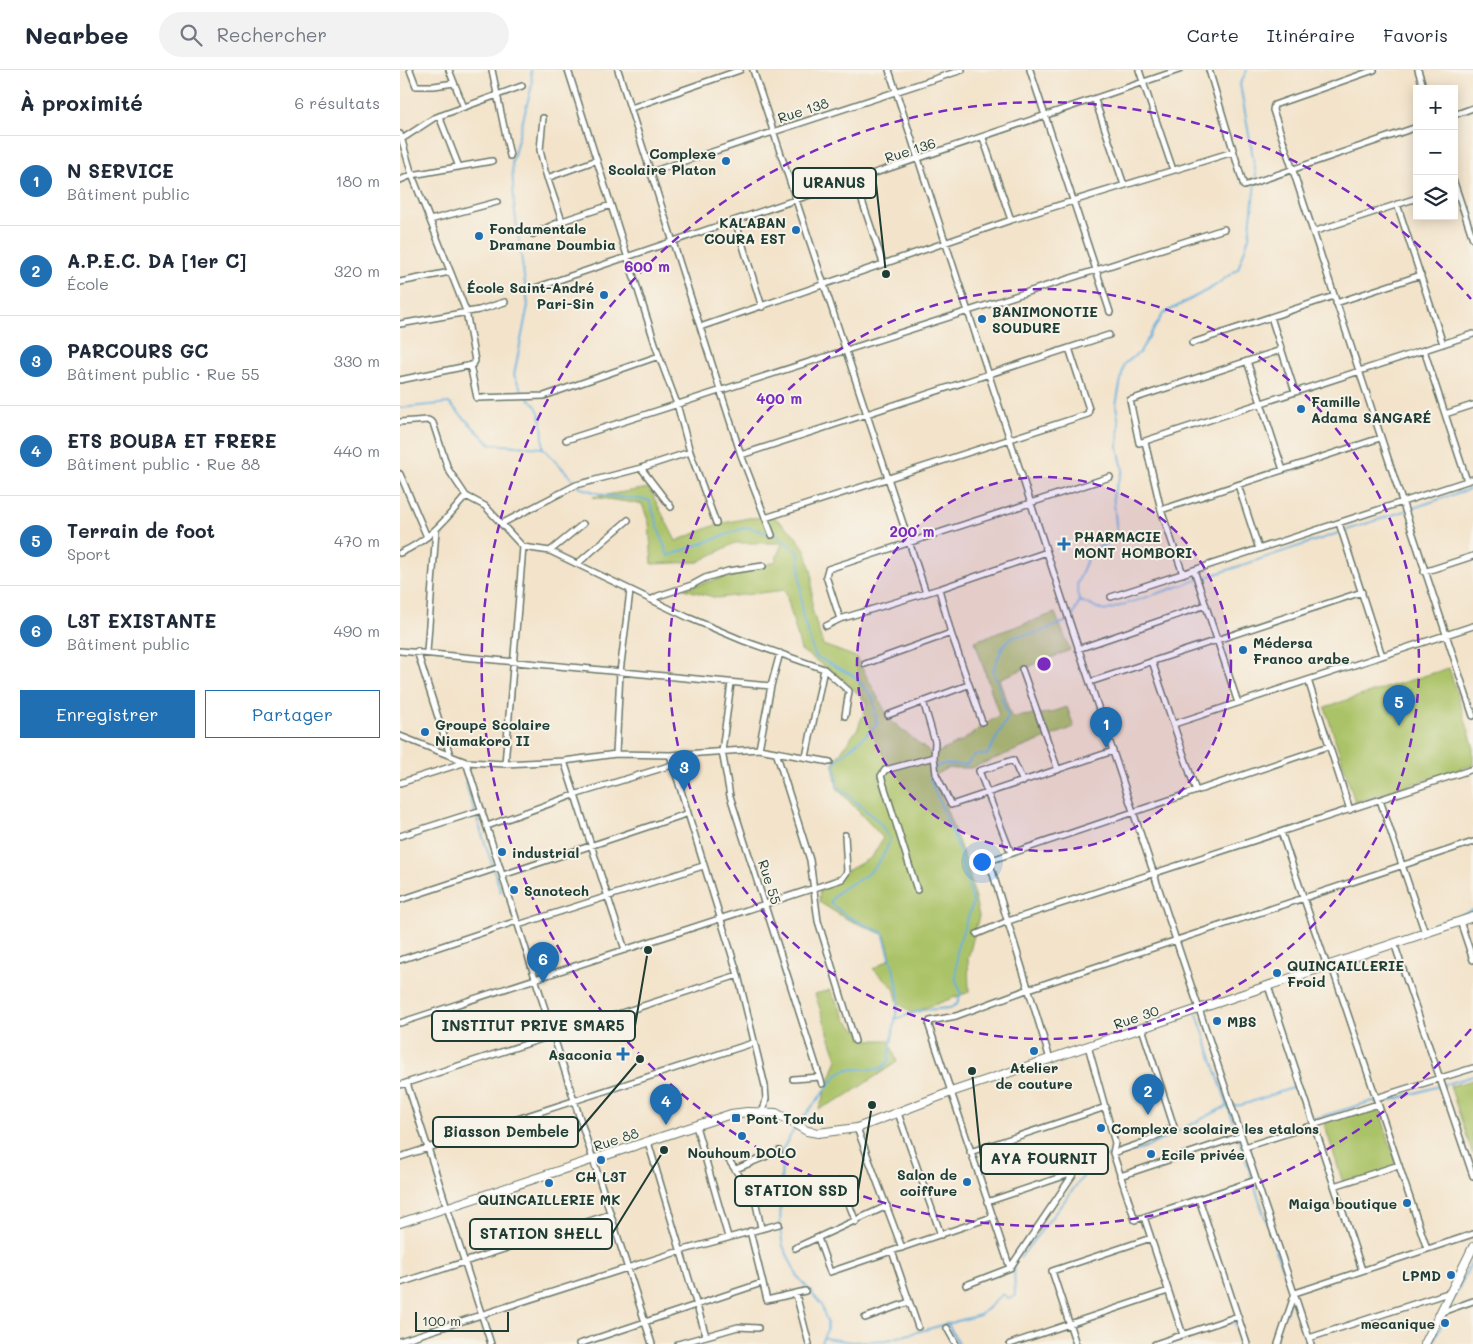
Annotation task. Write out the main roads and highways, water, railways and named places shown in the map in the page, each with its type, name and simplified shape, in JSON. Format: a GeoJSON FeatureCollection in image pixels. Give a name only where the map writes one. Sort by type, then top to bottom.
{"type":"FeatureCollection","features":[{"type":"Feature","properties":{"kind":"main road","name":"Rue 30"},"geometry":{"type":"LineString","coordinates":[[806,1131],[826,1134],[857,1128],[951,1092],[1050,1058],[1473,917]]}},
{"type":"Feature","properties":{"kind":"main road","name":"Rue 88"},"geometry":{"type":"LineString","coordinates":[[400,1223],[730,1114],[763,1111],[785,1117],[806,1131]]}},
{"type":"Feature","properties":{"kind":"main road"},"geometry":{"type":"LineString","coordinates":[[1425,1344],[1472,1250]]}},
{"type":"Feature","properties":{"kind":"waterway"},"geometry":{"type":"LineString","coordinates":[[524,395],[514,375],[528,305],[514,205],[512,162],[532,85],[531,70]]}},
{"type":"Feature","properties":{"kind":"waterway"},"geometry":{"type":"LineString","coordinates":[[895,1019],[923,1010],[950,1008],[957,1004],[961,993],[956,980],[957,948],[973,903],[958,847],[930,779],[931,770],[942,764],[966,765],[975,755],[987,755],[1008,717],[993,670],[1003,646],[1012,637],[1037,633],[1072,619],[1079,601],[1077,584],[1091,550],[1111,542],[1117,533],[1113,495],[1123,470],[1118,447],[1119,425],[1116,405],[1124,364],[1139,353],[1163,314],[1213,287],[1238,269],[1249,237],[1256,174],[1240,84],[1247,70]]}},
{"type":"Feature","properties":{"kind":"waterway"},"geometry":{"type":"LineString","coordinates":[[528,398],[540,414],[543,448]]}},
{"type":"Feature","properties":{"kind":"waterway"},"geometry":{"type":"LineString","coordinates":[[400,408],[449,403],[490,444],[543,448],[581,488],[608,496],[649,500],[668,556],[747,527],[778,536],[799,553],[802,615],[815,656],[854,676],[873,697],[877,725],[835,762],[837,785],[879,822],[890,839],[875,867],[839,891],[830,903],[848,917],[883,933],[896,978],[899,997],[888,1062],[880,1069],[848,1069],[839,1073],[798,1124]]}},
{"type":"Feature","properties":{"kind":"waterway"},"geometry":{"type":"LineString","coordinates":[[1080,601],[1105,611],[1473,488]]}},
{"type":"Feature","properties":{"kind":"waterway"},"geometry":{"type":"LineString","coordinates":[[465,782],[501,892]]}},
{"type":"Feature","properties":{"kind":"waterway"},"geometry":{"type":"LineString","coordinates":[[1424,928],[1473,910]]}},
{"type":"Feature","properties":{"kind":"waterway"},"geometry":{"type":"LineString","coordinates":[[1197,1014],[1292,1298]]}},
{"type":"Feature","properties":{"kind":"waterway"},"geometry":{"type":"LineString","coordinates":[[1313,1119],[1373,1101],[1382,1103],[1473,1076]]}},
{"type":"Feature","properties":{"kind":"waterway"},"geometry":{"type":"LineString","coordinates":[[1115,1155],[1143,1149],[1227,1106],[1242,1105],[1298,1086],[1301,1094]]}},
{"type":"Feature","properties":{"kind":"waterway"},"geometry":{"type":"LineString","coordinates":[[795,1128],[782,1150],[780,1229],[783,1246],[798,1277],[821,1304],[827,1322],[827,1330],[820,1344]]}},
{"type":"Feature","properties":{"kind":"waterway"},"geometry":{"type":"LineString","coordinates":[[1020,1258],[1096,1160],[1109,1156]]}},
{"type":"Feature","properties":{"kind":"waterway"},"geometry":{"type":"LineString","coordinates":[[1449,1308],[1473,1259]]}},
{"type":"Feature","properties":{"kind":"waterway"},"geometry":{"type":"LineString","coordinates":[[825,1338],[852,1342],[887,1340],[980,1315],[1003,1294],[1008,1298],[1015,1296],[1014,1265]]}},
{"type":"Feature","properties":{"kind":"waterway"},"geometry":{"type":"LineString","coordinates":[[1286,1313],[1291,1296]]}},
{"type":"Feature","properties":{"kind":"waterway"},"geometry":{"type":"LineString","coordinates":[[1293,1303],[1307,1344]]}},
{"type":"Feature","properties":{"kind":"waterway"},"geometry":{"type":"LineString","coordinates":[[1432,1344],[1447,1312]]}},
{"type":"Feature","properties":{"kind":"waterway"},"geometry":{"type":"LineString","coordinates":[[1166,1344],[1234,1321],[1243,1344]]}},
{"type":"Feature","properties":{"kind":"waterway"},"geometry":{"type":"LineString","coordinates":[[948,1324],[959,1344]]}},
{"type":"Feature","properties":{"kind":"place","name":"Complexe Scolaire Platon"},"geometry":{"type":"Point","coordinates":[726,161]}},
{"type":"Feature","properties":{"kind":"place","name":"KALABAN COURA EST"},"geometry":{"type":"Point","coordinates":[796,230]}},
{"type":"Feature","properties":{"kind":"place","name":"Fondamentale Dramane Doumbia"},"geometry":{"type":"Point","coordinates":[479,236]}},
{"type":"Feature","properties":{"kind":"place","name":"URANUS"},"geometry":{"type":"Point","coordinates":[886,274]}},
{"type":"Feature","properties":{"kind":"place","name":"École Saint-André Pari-Sin"},"geometry":{"type":"Point","coordinates":[604,295]}},
{"type":"Feature","properties":{"kind":"place","name":"BANIMONOTIE SOUDURE"},"geometry":{"type":"Point","coordinates":[982,319]}},
{"type":"Feature","properties":{"kind":"place","name":"Famille Adama SANGARÉ"},"geometry":{"type":"Point","coordinates":[1301,409]}},
{"type":"Feature","properties":{"kind":"place","name":"PHARMACIE MONT HOMBORI"},"geometry":{"type":"Point","coordinates":[1064,544]}},
{"type":"Feature","properties":{"kind":"place","name":"Médersa Franco arabe"},"geometry":{"type":"Point","coordinates":[1243,650]}},
{"type":"Feature","properties":{"kind":"place","name":"Terrain de foot"},"geometry":{"type":"Point","coordinates":[1399,726]}},
{"type":"Feature","properties":{"kind":"place","name":"Groupe Scolaire Niamakoro II"},"geometry":{"type":"Point","coordinates":[425,732]}},
{"type":"Feature","properties":{"kind":"place","name":"N SERVICE"},"geometry":{"type":"Point","coordinates":[1106,748]}},
{"type":"Feature","properties":{"kind":"place","name":"PARCOURS GC"},"geometry":{"type":"Point","coordinates":[684,791]}},
{"type":"Feature","properties":{"kind":"place","name":"industrial"},"geometry":{"type":"Point","coordinates":[502,852]}},
{"type":"Feature","properties":{"kind":"place","name":"Sanotech"},"geometry":{"type":"Point","coordinates":[514,890]}},
{"type":"Feature","properties":{"kind":"place","name":"INSTITUT PRIVE SMAR5"},"geometry":{"type":"Point","coordinates":[648,950]}},
{"type":"Feature","properties":{"kind":"place","name":"QUINCAILLERIE Froid"},"geometry":{"type":"Point","coordinates":[1277,973]}},
{"type":"Feature","properties":{"kind":"place","name":"L3T EXISTANTE"},"geometry":{"type":"Point","coordinates":[543,983]}},
{"type":"Feature","properties":{"kind":"place","name":"MBS"},"geometry":{"type":"Point","coordinates":[1217,1021]}},
{"type":"Feature","properties":{"kind":"place","name":"Atelier de couture"},"geometry":{"type":"Point","coordinates":[1034,1051]}},
{"type":"Feature","properties":{"kind":"place","name":"Asaconia"},"geometry":{"type":"Point","coordinates":[623,1054]}},
{"type":"Feature","properties":{"kind":"place","name":"Biasson Dembele"},"geometry":{"type":"Point","coordinates":[640,1059]}},
{"type":"Feature","properties":{"kind":"place","name":"AYA FOURNIT"},"geometry":{"type":"Point","coordinates":[972,1071]}},
{"type":"Feature","properties":{"kind":"place","name":"STATION SSD"},"geometry":{"type":"Point","coordinates":[872,1105]}},
{"type":"Feature","properties":{"kind":"place","name":"A.P.E.C. DA [1er C]"},"geometry":{"type":"Point","coordinates":[1148,1115]}},
{"type":"Feature","properties":{"kind":"place","name":"Pont Tordu"},"geometry":{"type":"Point","coordinates":[736,1118]}},
{"type":"Feature","properties":{"kind":"place","name":"ETS BOUBA ET FRERE"},"geometry":{"type":"Point","coordinates":[666,1125]}},
{"type":"Feature","properties":{"kind":"place","name":"Complexe scolaire les etalons"},"geometry":{"type":"Point","coordinates":[1101,1128]}},
{"type":"Feature","properties":{"kind":"place","name":"Nouhoum DOLO"},"geometry":{"type":"Point","coordinates":[742,1136]}},
{"type":"Feature","properties":{"kind":"place","name":"STATION SHELL"},"geometry":{"type":"Point","coordinates":[664,1150]}},
{"type":"Feature","properties":{"kind":"place","name":"Ecile privée"},"geometry":{"type":"Point","coordinates":[1151,1154]}},
{"type":"Feature","properties":{"kind":"place","name":"CH L3T"},"geometry":{"type":"Point","coordinates":[601,1160]}},
{"type":"Feature","properties":{"kind":"place","name":"Salon de coiffure"},"geometry":{"type":"Point","coordinates":[967,1182]}},
{"type":"Feature","properties":{"kind":"place","name":"QUINCAILLERIE MK"},"geometry":{"type":"Point","coordinates":[549,1183]}},
{"type":"Feature","properties":{"kind":"place","name":"Maiga boutique"},"geometry":{"type":"Point","coordinates":[1407,1203]}},
{"type":"Feature","properties":{"kind":"place","name":"LPMD"},"geometry":{"type":"Point","coordinates":[1451,1275]}},
{"type":"Feature","properties":{"kind":"place","name":"mecanique"},"geometry":{"type":"Point","coordinates":[1445,1323]}}]}
